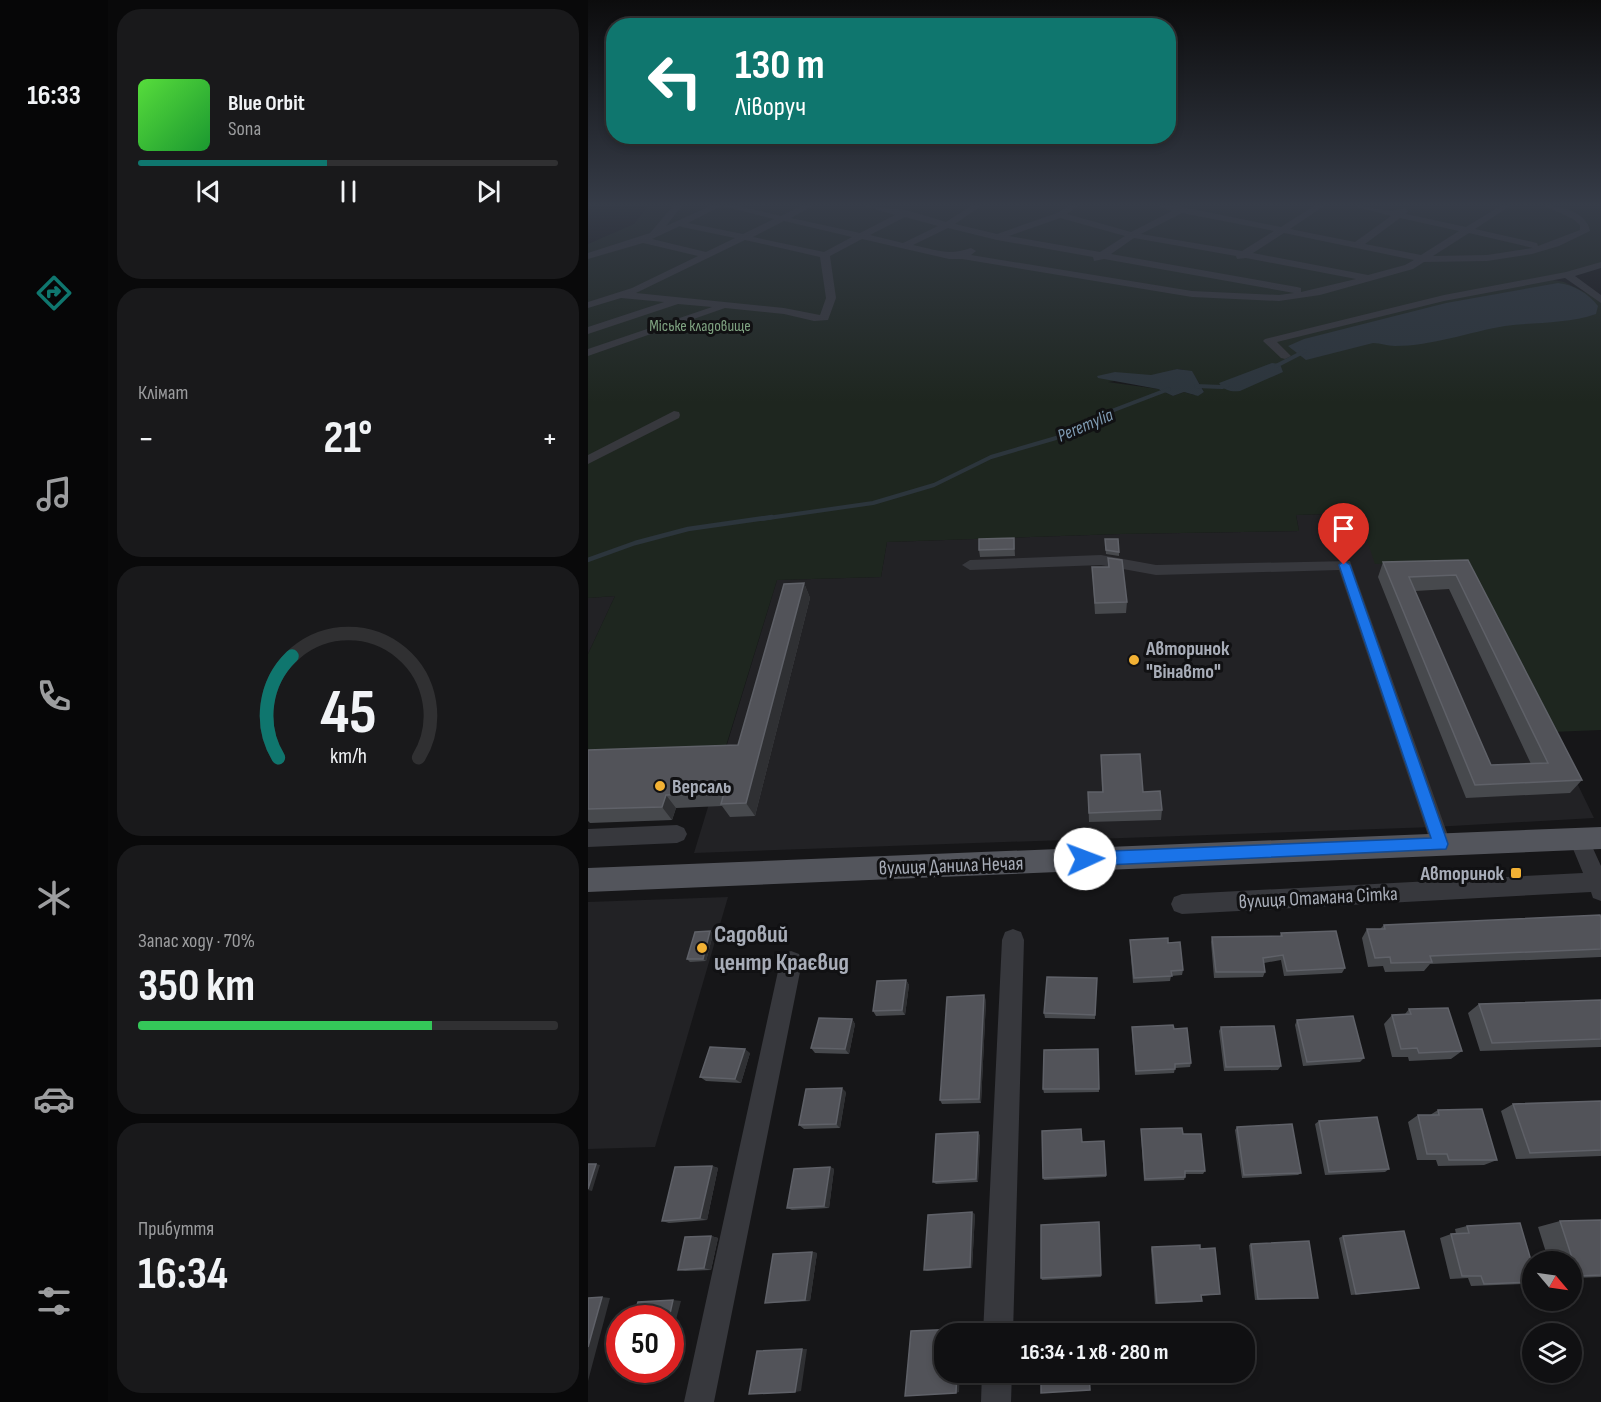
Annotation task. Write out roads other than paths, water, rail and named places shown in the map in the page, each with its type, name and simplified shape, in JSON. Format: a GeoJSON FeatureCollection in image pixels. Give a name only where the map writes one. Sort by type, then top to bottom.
{"type":"FeatureCollection","features":[{"type":"Feature","properties":{"kind":"main road","name":"вулиця Данила Нечая"},"geometry":{"type":"LineString","coordinates":[[588,880],[1590,838]]}},
{"type":"Feature","properties":{"kind":"street"},"geometry":{"type":"LineString","coordinates":[[588,305],[636,290],[673,271]]}},
{"type":"Feature","properties":{"kind":"street"},"geometry":{"type":"LineString","coordinates":[[621,295],[784,311],[824,318],[831,298],[827,271]]}},
{"type":"Feature","properties":{"kind":"street"},"geometry":{"type":"LineString","coordinates":[[1074,271],[1192,294],[1279,298],[1312,293],[1398,271]]}},
{"type":"Feature","properties":{"kind":"street"},"geometry":{"type":"LineString","coordinates":[[1200,271],[1312,293]]}},
{"type":"Feature","properties":{"kind":"street"},"geometry":{"type":"LineString","coordinates":[[1192,294],[1219,271]]}},
{"type":"Feature","properties":{"kind":"street"},"geometry":{"type":"LineString","coordinates":[[1333,271],[1371,279]]}},
{"type":"Feature","properties":{"kind":"street"},"geometry":{"type":"LineString","coordinates":[[1285,356],[1269,341],[1444,298],[1578,271]]}},
{"type":"Feature","properties":{"kind":"street"},"geometry":{"type":"LineString","coordinates":[[1567,274],[1601,300]]}},
{"type":"Feature","properties":{"kind":"street"},"geometry":{"type":"LineString","coordinates":[[588,331],[680,301]]}},
{"type":"Feature","properties":{"kind":"street"},"geometry":{"type":"LineString","coordinates":[[588,353],[728,305]]}},
{"type":"Feature","properties":{"kind":"street"},"geometry":{"type":"LineString","coordinates":[[588,460],[674,415]]}},
{"type":"Feature","properties":{"kind":"street"},"geometry":{"type":"LineString","coordinates":[[970,565],[1101,560],[1156,570],[1344,565],[1441,844]]}},
{"type":"Feature","properties":{"kind":"street"},"geometry":{"type":"LineString","coordinates":[[588,838],[677,834]]}},
{"type":"Feature","properties":{"kind":"street"},"geometry":{"type":"LineString","coordinates":[[1590,838],[1599,886]]}},
{"type":"Feature","properties":{"kind":"street","name":"вулиця Отамана Сітка"},"geometry":{"type":"LineString","coordinates":[[1182,904],[1599,886]]}},
{"type":"Feature","properties":{"kind":"street"},"geometry":{"type":"LineString","coordinates":[[998,1323],[1013,940]]}},
{"type":"Feature","properties":{"kind":"street"},"geometry":{"type":"LineString","coordinates":[[699,1402],[791,962]]}},
{"type":"Feature","properties":{"kind":"street"},"geometry":{"type":"LineString","coordinates":[[996,1402],[997,1383]]}},
{"type":"Feature","properties":{"kind":"waterway","name":"Peremylia"},"geometry":{"type":"LineString","coordinates":[[1276,366],[1305,351]]}},
{"type":"Feature","properties":{"kind":"waterway","name":"Peremylia"},"geometry":{"type":"LineString","coordinates":[[1196,386],[1222,387],[1228,385]]}},
{"type":"Feature","properties":{"kind":"waterway","name":"Peremylia"},"geometry":{"type":"LineString","coordinates":[[761,519],[873,503],[934,485],[991,457],[1056,438],[1109,412],[1169,389]]}},
{"type":"Feature","properties":{"kind":"waterway","name":"Peremylia"},"geometry":{"type":"LineString","coordinates":[[588,560],[635,543],[688,529],[772,517]]}},
{"type":"Feature","properties":{"kind":"place","name":"Авторинок \"Вінавто\""},"geometry":{"type":"Point","coordinates":[1134,660]}},
{"type":"Feature","properties":{"kind":"place","name":"Версаль"},"geometry":{"type":"Point","coordinates":[660,786]}},
{"type":"Feature","properties":{"kind":"place","name":"Авторинок"},"geometry":{"type":"Point","coordinates":[1516,873]}},
{"type":"Feature","properties":{"kind":"place","name":"Садовий центр Краєвид"},"geometry":{"type":"Point","coordinates":[702,948]}},
{"type":"Feature","properties":{"kind":"park label","name":"Міське кладовище"},"geometry":{"type":"Point","coordinates":[700,325]}}]}
